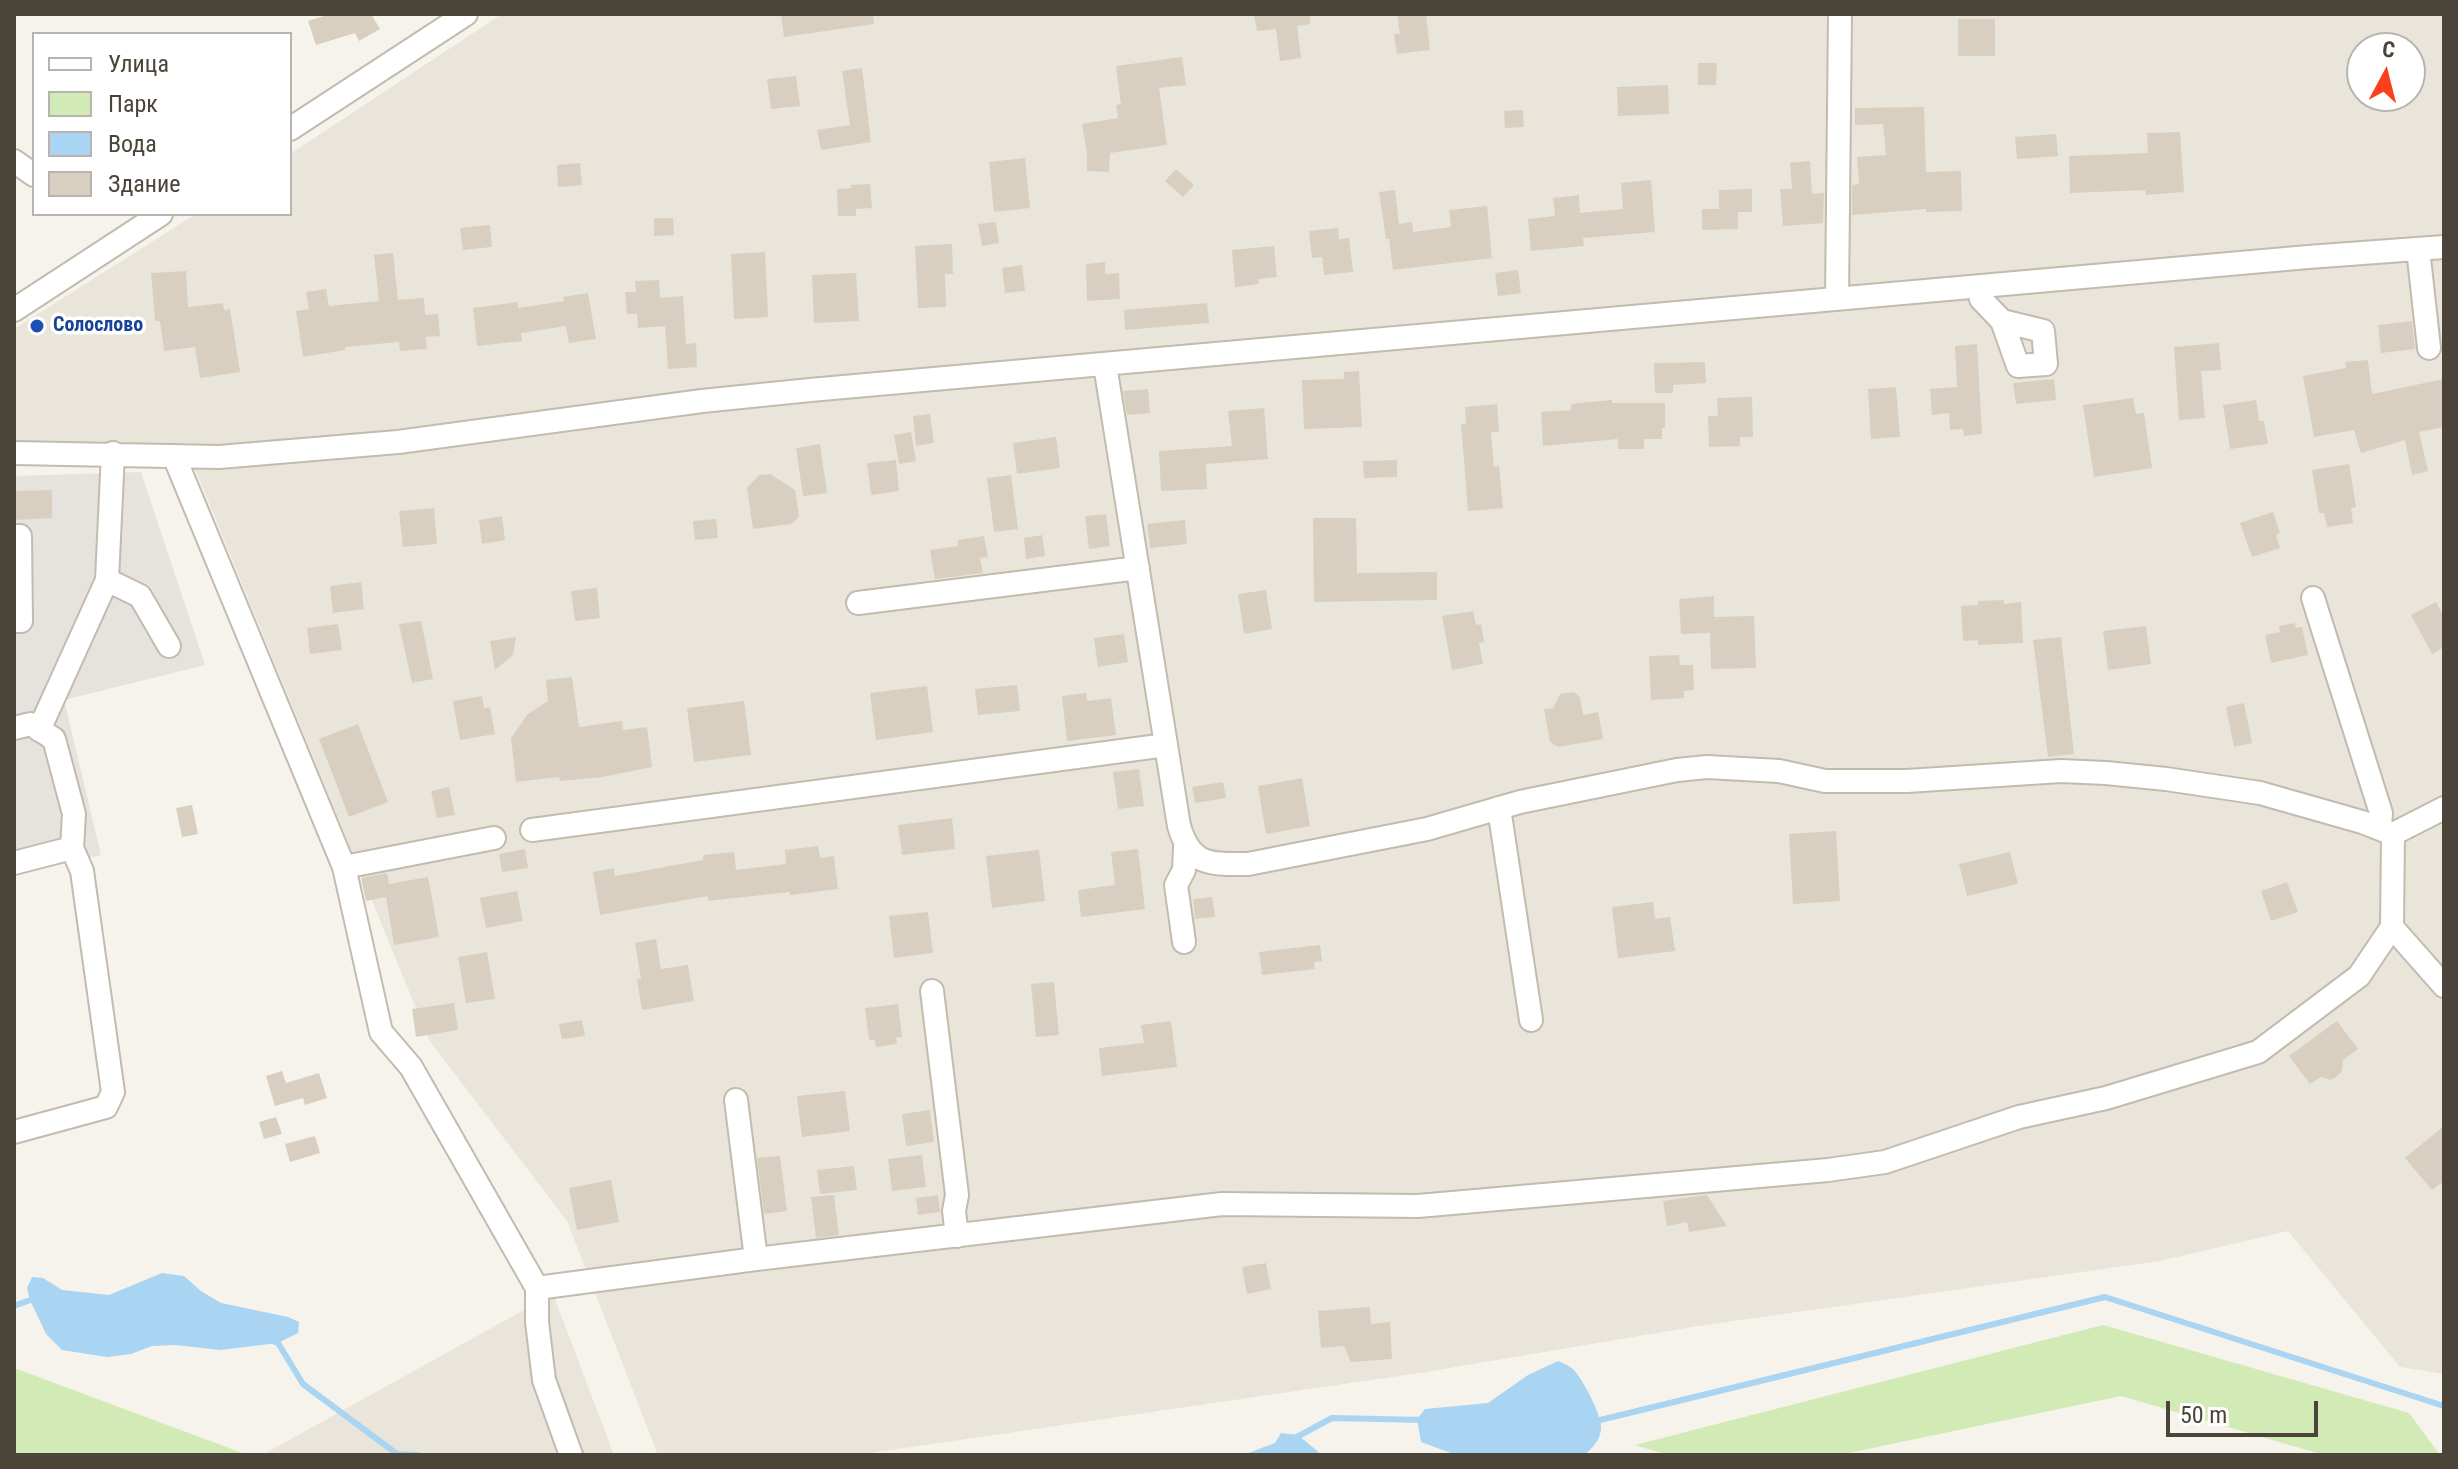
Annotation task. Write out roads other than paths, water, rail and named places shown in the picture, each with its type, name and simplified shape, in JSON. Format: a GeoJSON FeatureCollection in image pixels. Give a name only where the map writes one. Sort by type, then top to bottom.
{"type":"FeatureCollection","features":[{"type":"Feature","properties":{"kind":"street"},"geometry":{"type":"LineString","coordinates":[[292,128],[466,14]]}},
{"type":"Feature","properties":{"kind":"street"},"geometry":{"type":"LineString","coordinates":[[1837,299],[1840,14]]}},
{"type":"Feature","properties":{"kind":"street"},"geometry":{"type":"LineString","coordinates":[[14,161],[32,174]]}},
{"type":"Feature","properties":{"kind":"street"},"geometry":{"type":"LineString","coordinates":[[14,310],[158,216]]}},
{"type":"Feature","properties":{"kind":"street"},"geometry":{"type":"LineString","coordinates":[[14,453],[219,457],[398,442],[733,398],[2444,247]]}},
{"type":"Feature","properties":{"kind":"street"},"geometry":{"type":"LineString","coordinates":[[2418,249],[2429,348]]}},
{"type":"Feature","properties":{"kind":"street"},"geometry":{"type":"LineString","coordinates":[[1979,286],[1981,299],[2002,321]]}},
{"type":"Feature","properties":{"kind":"street"},"geometry":{"type":"LineString","coordinates":[[1105,365],[1179,826],[1185,847],[1184,870],[1176,885],[1184,942]]}},
{"type":"Feature","properties":{"kind":"street"},"geometry":{"type":"LineString","coordinates":[[39,730],[107,580],[113,453]]}},
{"type":"Feature","properties":{"kind":"street"},"geometry":{"type":"LineString","coordinates":[[174,456],[344,867],[381,1032],[411,1067],[537,1288],[537,1322],[544,1380],[571,1455]]}},
{"type":"Feature","properties":{"kind":"street"},"geometry":{"type":"LineString","coordinates":[[14,536],[20,536],[21,621],[14,621]]}},
{"type":"Feature","properties":{"kind":"street"},"geometry":{"type":"LineString","coordinates":[[858,603],[1138,568]]}},
{"type":"Feature","properties":{"kind":"street"},"geometry":{"type":"LineString","coordinates":[[107,580],[140,596],[169,646]]}},
{"type":"Feature","properties":{"kind":"street"},"geometry":{"type":"LineString","coordinates":[[537,1288],[1222,1204],[1418,1206],[1828,1170],[1885,1162],[2019,1117],[2106,1098],[2258,1052],[2359,976],[2392,927],[2387,831],[2313,598]]}},
{"type":"Feature","properties":{"kind":"street"},"geometry":{"type":"LineString","coordinates":[[14,728],[31,724],[54,739],[74,814],[72,848],[82,871],[113,1092],[106,1107],[14,1132]]}},
{"type":"Feature","properties":{"kind":"street"},"geometry":{"type":"LineString","coordinates":[[532,830],[1166,745]]}},
{"type":"Feature","properties":{"kind":"street"},"geometry":{"type":"LineString","coordinates":[[1185,847],[1199,860],[1248,864],[1427,829],[1499,808],[1677,770],[1707,767],[1779,771],[1825,781],[1907,781],[2061,771],[2166,779],[2260,793],[2387,831],[2444,808]]}},
{"type":"Feature","properties":{"kind":"street"},"geometry":{"type":"LineString","coordinates":[[1499,808],[1531,1020]]}},
{"type":"Feature","properties":{"kind":"street"},"geometry":{"type":"LineString","coordinates":[[344,867],[494,838]]}},
{"type":"Feature","properties":{"kind":"street"},"geometry":{"type":"LineString","coordinates":[[14,863],[72,848]]}},
{"type":"Feature","properties":{"kind":"street"},"geometry":{"type":"LineString","coordinates":[[2392,927],[2444,986]]}},
{"type":"Feature","properties":{"kind":"street"},"geometry":{"type":"LineString","coordinates":[[932,991],[957,1195],[954,1211],[957,1236]]}},
{"type":"Feature","properties":{"kind":"street"},"geometry":{"type":"LineString","coordinates":[[736,1100],[756,1259]]}},
{"type":"Feature","properties":{"kind":"water"},"geometry":{"type":"Polygon","coordinates":[[[162,1273],[184,1276],[221,1303],[288,1317],[299,1322],[298,1333],[278,1343],[220,1350],[152,1346],[131,1354],[107,1357],[62,1350],[46,1334],[27,1288],[32,1277],[43,1278],[62,1290],[109,1295],[162,1273]]]}},
{"type":"Feature","properties":{"kind":"water"},"geometry":{"type":"Polygon","coordinates":[[[1558,1361],[1571,1367],[1578,1375],[1601,1423],[1599,1437],[1584,1455],[1456,1455],[1421,1442],[1417,1419],[1425,1409],[1488,1403],[1528,1375],[1558,1361]]]}},
{"type":"Feature","properties":{"kind":"water"},"geometry":{"type":"Polygon","coordinates":[[[1281,1433],[1298,1435],[1322,1455],[1243,1455],[1275,1443],[1281,1433]]]}},
{"type":"Feature","properties":{"kind":"waterway"},"geometry":{"type":"LineString","coordinates":[[1596,1421],[2105,1297],[2444,1406]]}},
{"type":"Feature","properties":{"kind":"waterway"},"geometry":{"type":"LineString","coordinates":[[14,1306],[30,1300],[37,1301]]}},
{"type":"Feature","properties":{"kind":"waterway"},"geometry":{"type":"LineString","coordinates":[[272,1341],[278,1343],[303,1384],[397,1454],[418,1455]]}},
{"type":"Feature","properties":{"kind":"waterway"},"geometry":{"type":"LineString","coordinates":[[1293,1439],[1332,1418],[1425,1420]]}},
{"type":"Feature","properties":{"kind":"place","name":"Солослово"},"geometry":{"type":"Point","coordinates":[37,326]}}]}
